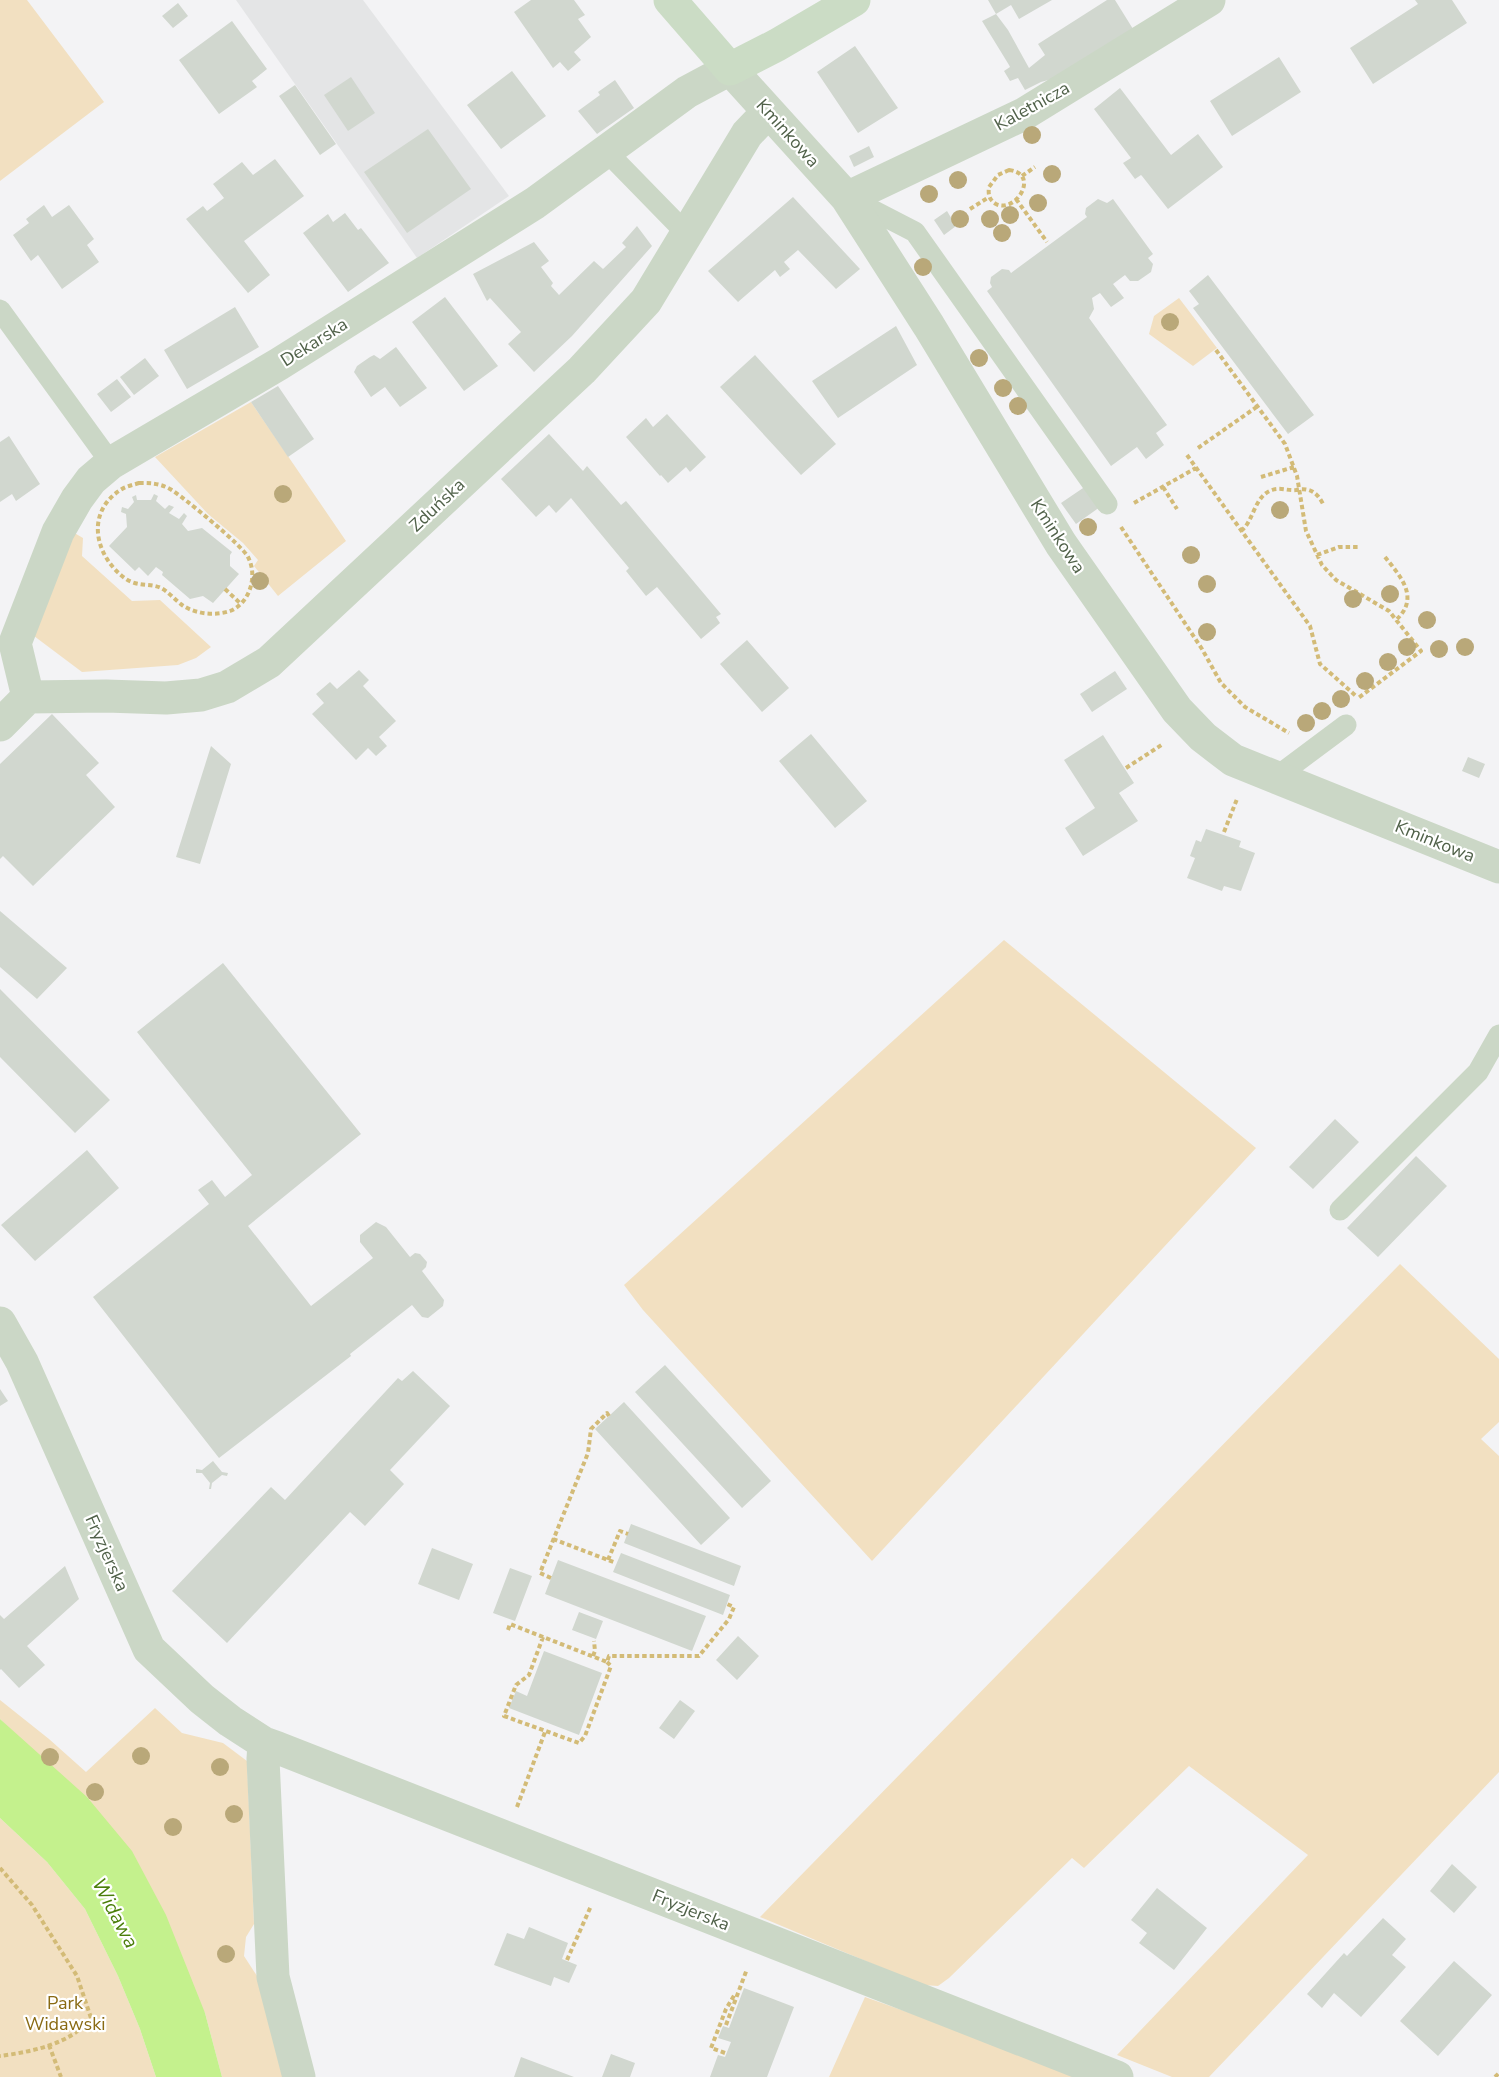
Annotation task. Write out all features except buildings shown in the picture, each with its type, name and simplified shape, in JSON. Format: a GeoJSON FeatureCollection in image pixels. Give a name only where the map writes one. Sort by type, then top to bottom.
{"type":"FeatureCollection","features":[{"type":"Feature","properties":{"kind":"street"},"geometry":{"type":"LineString","coordinates":[[670,0],[730,69],[777,45],[854,0]]}},
{"type":"Feature","properties":{"kind":"street","name":"Kaletnicza"},"geometry":{"type":"LineString","coordinates":[[858,192],[1024,114],[1058,102],[1209,0]]}},
{"type":"Feature","properties":{"kind":"street","name":"Kminkowa"},"geometry":{"type":"LineString","coordinates":[[730,69],[768,112],[858,192],[928,326],[1061,544],[1176,710],[1203,737],[1233,760],[1499,867]]}},
{"type":"Feature","properties":{"kind":"street","name":"Dekarska"},"geometry":{"type":"LineString","coordinates":[[28,697],[15,644],[58,532],[91,480],[111,462],[279,364],[535,203],[687,92],[730,69]]}},
{"type":"Feature","properties":{"kind":"street","name":"Zduńska"},"geometry":{"type":"LineString","coordinates":[[28,697],[166,698],[201,695],[227,687],[269,662],[582,370],[646,301],[747,134],[768,112]]}},
{"type":"Feature","properties":{"kind":"street"},"geometry":{"type":"LineString","coordinates":[[0,724],[28,697]]}},
{"type":"Feature","properties":{"kind":"street","name":"Fryzjerska"},"geometry":{"type":"LineString","coordinates":[[0,1323],[22,1362],[149,1649],[202,1699],[264,1743],[1117,2077]]}},
{"type":"Feature","properties":{"kind":"street"},"geometry":{"type":"LineString","coordinates":[[264,1743],[273,1977],[299,2077]]}},
{"type":"Feature","properties":{"kind":"lane"},"geometry":{"type":"LineString","coordinates":[[606,151],[687,234]]}},
{"type":"Feature","properties":{"kind":"lane"},"geometry":{"type":"LineString","coordinates":[[858,192],[915,232],[1107,504]]}},
{"type":"Feature","properties":{"kind":"lane"},"geometry":{"type":"LineString","coordinates":[[0,310],[111,462]]}},
{"type":"Feature","properties":{"kind":"lane"},"geometry":{"type":"LineString","coordinates":[[1275,778],[1347,715]]}},
{"type":"Feature","properties":{"kind":"lane"},"geometry":{"type":"LineString","coordinates":[[1340,1210],[1478,1072],[1499,1035]]}},
{"type":"Feature","properties":{"kind":"path"},"geometry":{"type":"LineString","coordinates":[[1022,176],[1035,167]]}},
{"type":"Feature","properties":{"kind":"path"},"geometry":{"type":"LineString","coordinates":[[994,169],[998,175]]}},
{"type":"Feature","properties":{"kind":"path"},"geometry":{"type":"LineString","coordinates":[[1009,170],[1018,172],[1022,176],[1023,189],[1010,204],[1000,206],[992,201],[989,196],[989,187],[998,175],[1009,170]]}},
{"type":"Feature","properties":{"kind":"path"},"geometry":{"type":"LineString","coordinates":[[969,209],[989,196]]}},
{"type":"Feature","properties":{"kind":"path"},"geometry":{"type":"LineString","coordinates":[[1016,199],[1047,242]]}},
{"type":"Feature","properties":{"kind":"path"},"geometry":{"type":"LineString","coordinates":[[1216,350],[1285,444],[1294,467],[1306,531],[1322,565],[1336,580],[1381,605],[1397,618],[1421,651],[1358,698],[1347,715]]}},
{"type":"Feature","properties":{"kind":"path"},"geometry":{"type":"LineString","coordinates":[[1198,448],[1258,406]]}},
{"type":"Feature","properties":{"kind":"path"},"geometry":{"type":"LineString","coordinates":[[1187,455],[1310,626],[1320,664],[1358,698]]}},
{"type":"Feature","properties":{"kind":"path"},"geometry":{"type":"LineString","coordinates":[[1261,477],[1294,467]]}},
{"type":"Feature","properties":{"kind":"path"},"geometry":{"type":"LineString","coordinates":[[1133,504],[1196,468]]}},
{"type":"Feature","properties":{"kind":"path"},"geometry":{"type":"LineString","coordinates":[[139,483],[156,483],[172,489],[238,544],[248,556],[253,580],[250,591],[240,604],[223,613],[211,614],[183,606],[160,587],[143,586],[128,580],[107,562],[99,547],[98,526],[101,513],[109,499],[123,488],[139,483]]}},
{"type":"Feature","properties":{"kind":"path"},"geometry":{"type":"LineString","coordinates":[[1162,487],[1177,509]]}},
{"type":"Feature","properties":{"kind":"path"},"geometry":{"type":"LineString","coordinates":[[1241,531],[1249,522],[1260,499],[1272,490],[1310,490],[1316,492],[1323,504]]}},
{"type":"Feature","properties":{"kind":"path"},"geometry":{"type":"LineString","coordinates":[[1119,523],[1202,649],[1221,683],[1245,707],[1291,735]]}},
{"type":"Feature","properties":{"kind":"path"},"geometry":{"type":"LineString","coordinates":[[1317,555],[1339,547],[1360,548]]}},
{"type":"Feature","properties":{"kind":"path"},"geometry":{"type":"LineString","coordinates":[[1385,557],[1406,586],[1407,605],[1397,618]]}},
{"type":"Feature","properties":{"kind":"path"},"geometry":{"type":"LineString","coordinates":[[225,590],[240,604]]}},
{"type":"Feature","properties":{"kind":"path"},"geometry":{"type":"LineString","coordinates":[[1126,768],[1192,726]]}},
{"type":"Feature","properties":{"kind":"path"},"geometry":{"type":"LineString","coordinates":[[1224,832],[1228,824]]}},
{"type":"Feature","properties":{"kind":"path"},"geometry":{"type":"LineString","coordinates":[[551,1578],[540,1573],[588,1453],[591,1428],[607,1413],[609,1416]]}},
{"type":"Feature","properties":{"kind":"path"},"geometry":{"type":"LineString","coordinates":[[608,1560],[620,1531],[628,1534]]}},
{"type":"Feature","properties":{"kind":"path"},"geometry":{"type":"LineString","coordinates":[[553,1539],[616,1563]]}},
{"type":"Feature","properties":{"kind":"path"},"geometry":{"type":"LineString","coordinates":[[607,1662],[609,1656],[699,1656],[729,1619],[734,1607],[727,1604]]}},
{"type":"Feature","properties":{"kind":"path"},"geometry":{"type":"LineString","coordinates":[[508,1630],[510,1624],[593,1656],[611,1666],[581,1742],[576,1744],[504,1716],[516,1685],[529,1675],[543,1637]]}},
{"type":"Feature","properties":{"kind":"path"},"geometry":{"type":"LineString","coordinates":[[593,1656],[596,1651],[594,1641]]}},
{"type":"Feature","properties":{"kind":"path"},"geometry":{"type":"LineString","coordinates":[[506,1838],[545,1732]]}},
{"type":"Feature","properties":{"kind":"path"},"geometry":{"type":"LineString","coordinates":[[0,1868],[32,1905],[77,1976],[91,2018],[84,2028],[72,2037],[49,2045],[0,2056]]}},
{"type":"Feature","properties":{"kind":"path"},"geometry":{"type":"LineString","coordinates":[[567,1960],[604,1875]]}},
{"type":"Feature","properties":{"kind":"path"},"geometry":{"type":"LineString","coordinates":[[726,2025],[759,1937]]}},
{"type":"Feature","properties":{"kind":"path"},"geometry":{"type":"LineString","coordinates":[[726,2053],[711,2048],[726,2009],[741,1983]]}},
{"type":"Feature","properties":{"kind":"path"},"geometry":{"type":"LineString","coordinates":[[49,2045],[61,2077]]}},
{"type":"Feature","properties":{"kind":"path"},"geometry":{"type":"LineString","coordinates":[[1495,2077],[1499,2073]]}},
{"type":"Feature","properties":{"kind":"shaded area"},"geometry":{"type":"Polygon","coordinates":[[[236,0],[363,0],[509,196],[417,258],[236,0]]]}},
{"type":"Feature","properties":{"kind":"green space"},"geometry":{"type":"Polygon","coordinates":[[[0,0],[27,0],[104,102],[0,181],[0,0]]]}},
{"type":"Feature","properties":{"kind":"green space"},"geometry":{"type":"Polygon","coordinates":[[[1179,298],[1217,348],[1193,366],[1149,334],[1154,316],[1179,298]]]}},
{"type":"Feature","properties":{"kind":"green space"},"geometry":{"type":"Polygon","coordinates":[[[251,402],[346,541],[278,596],[254,566],[258,560],[243,543],[208,514],[155,457],[251,402]]]}},
{"type":"Feature","properties":{"kind":"green space"},"geometry":{"type":"Polygon","coordinates":[[[71,531],[83,538],[82,556],[132,601],[160,600],[211,647],[196,658],[178,665],[82,672],[30,633],[71,531]]]}},
{"type":"Feature","properties":{"kind":"green space"},"geometry":{"type":"Polygon","coordinates":[[[1004,940],[1256,1148],[872,1561],[643,1310],[624,1285],[1004,940]]]}},
{"type":"Feature","properties":{"kind":"green space"},"geometry":{"type":"Polygon","coordinates":[[[1400,1264],[1499,1359],[1499,1422],[1481,1439],[1499,1456],[1499,1772],[1209,2077],[1172,2077],[1117,2055],[1308,1855],[1189,1766],[1084,1868],[1072,1858],[949,1978],[938,1986],[923,1985],[760,1917],[1400,1264]]]}},
{"type":"Feature","properties":{"kind":"green space"},"geometry":{"type":"Polygon","coordinates":[[[0,1700],[86,1772],[155,1708],[182,1733],[223,1743],[247,1761],[254,1924],[246,1937],[244,1956],[259,1979],[287,2077],[222,2077],[205,2013],[21,1739],[0,1719],[0,1700]]]}},
{"type":"Feature","properties":{"kind":"green space","name":"Park Widawski"},"geometry":{"type":"Polygon","coordinates":[[[0,1818],[47,1862],[85,1909],[118,1976],[140,2029],[156,2077],[0,2077],[0,1818]]]}},
{"type":"Feature","properties":{"kind":"green space"},"geometry":{"type":"Polygon","coordinates":[[[865,1997],[1079,2073],[1077,2077],[829,2077],[865,1997]]]}},
{"type":"Feature","properties":{"kind":"water","name":"Widawa"},"geometry":{"type":"Polygon","coordinates":[[[0,1719],[87,1797],[132,1851],[166,1915],[205,2013],[222,2077],[156,2077],[140,2029],[118,1976],[85,1909],[47,1862],[0,1818],[0,1719]]]}}]}
